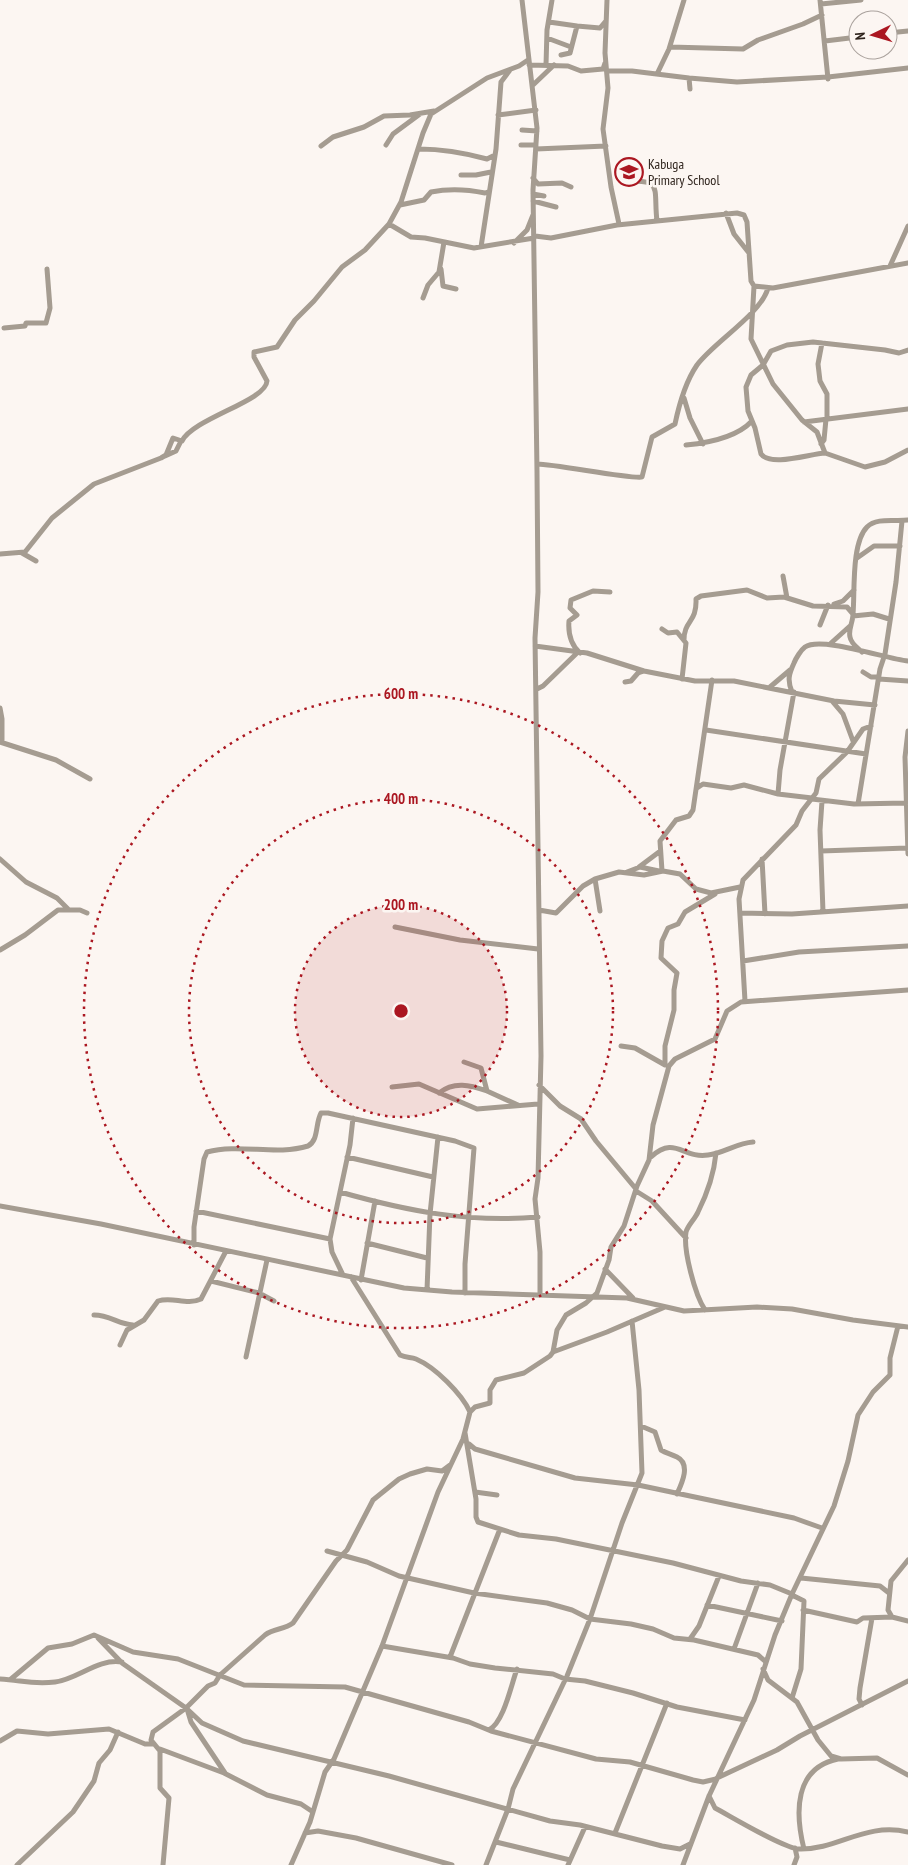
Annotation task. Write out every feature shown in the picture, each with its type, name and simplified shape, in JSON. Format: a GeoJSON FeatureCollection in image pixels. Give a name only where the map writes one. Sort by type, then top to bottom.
{"type":"FeatureCollection","features":[{"type":"Feature","properties":{"kind":"street"},"geometry":{"type":"LineString","coordinates":[[522,0],[537,131],[533,178],[535,237],[533,291],[537,464],[538,592],[535,646],[541,1056],[538,1104],[538,1171],[535,1199],[538,1216],[540,1295]]}},
{"type":"Feature","properties":{"kind":"street"},"geometry":{"type":"LineString","coordinates":[[546,65],[552,0]]}},
{"type":"Feature","properties":{"kind":"street"},"geometry":{"type":"LineString","coordinates":[[607,0],[606,61],[608,71],[603,129],[611,187],[619,224]]}},
{"type":"Feature","properties":{"kind":"street"},"geometry":{"type":"LineString","coordinates":[[657,74],[670,47],[684,0]]}},
{"type":"Feature","properties":{"kind":"street"},"geometry":{"type":"LineString","coordinates":[[828,78],[820,2],[861,0]]}},
{"type":"Feature","properties":{"kind":"street"},"geometry":{"type":"LineString","coordinates":[[670,47],[743,49],[758,40],[822,15]]}},
{"type":"Feature","properties":{"kind":"street"},"geometry":{"type":"LineString","coordinates":[[549,22],[600,28],[606,20]]}},
{"type":"Feature","properties":{"kind":"street"},"geometry":{"type":"LineString","coordinates":[[561,55],[569,55],[577,26]]}},
{"type":"Feature","properties":{"kind":"street"},"geometry":{"type":"LineString","coordinates":[[547,38],[571,46]]}},
{"type":"Feature","properties":{"kind":"street"},"geometry":{"type":"LineString","coordinates":[[825,41],[848,38]]}},
{"type":"Feature","properties":{"kind":"street"},"geometry":{"type":"LineString","coordinates":[[321,146],[333,137],[364,127],[384,116],[434,112],[487,78],[529,62],[573,67],[582,71],[603,69],[606,61]]}},
{"type":"Feature","properties":{"kind":"street"},"geometry":{"type":"LineString","coordinates":[[533,85],[554,65]]}},
{"type":"Feature","properties":{"kind":"street"},"geometry":{"type":"LineString","coordinates":[[481,247],[494,155],[501,82],[512,68]]}},
{"type":"Feature","properties":{"kind":"street"},"geometry":{"type":"LineString","coordinates":[[608,71],[737,82],[828,78],[908,68]]}},
{"type":"Feature","properties":{"kind":"street"},"geometry":{"type":"LineString","coordinates":[[689,78],[690,89]]}},
{"type":"Feature","properties":{"kind":"street"},"geometry":{"type":"LineString","coordinates":[[498,116],[536,110]]}},
{"type":"Feature","properties":{"kind":"street"},"geometry":{"type":"LineString","coordinates":[[22,553],[30,548],[53,517],[94,484],[176,451],[181,441],[189,432],[203,422],[263,390],[267,381],[254,357],[254,352],[277,347],[295,320],[314,301],[342,267],[365,250],[389,224],[399,205],[423,133],[434,112]]}},
{"type":"Feature","properties":{"kind":"street"},"geometry":{"type":"LineString","coordinates":[[386,145],[393,134],[420,114]]}},
{"type":"Feature","properties":{"kind":"street"},"geometry":{"type":"LineString","coordinates":[[522,130],[537,131]]}},
{"type":"Feature","properties":{"kind":"street"},"geometry":{"type":"LineString","coordinates":[[521,145],[536,147],[606,146]]}},
{"type":"Feature","properties":{"kind":"street"},"geometry":{"type":"LineString","coordinates":[[419,149],[440,149],[488,159],[494,155]]}},
{"type":"Feature","properties":{"kind":"street"},"geometry":{"type":"LineString","coordinates":[[461,175],[491,172]]}},
{"type":"Feature","properties":{"kind":"street"},"geometry":{"type":"LineString","coordinates":[[533,178],[538,184],[562,183],[571,187]]}},
{"type":"Feature","properties":{"kind":"street"},"geometry":{"type":"LineString","coordinates":[[625,182],[647,180],[652,183],[655,191],[657,221]]}},
{"type":"Feature","properties":{"kind":"street"},"geometry":{"type":"LineString","coordinates":[[399,205],[424,200],[431,192],[440,190],[460,189],[488,192]]}},
{"type":"Feature","properties":{"kind":"street"},"geometry":{"type":"LineString","coordinates":[[533,198],[544,196]]}},
{"type":"Feature","properties":{"kind":"street"},"geometry":{"type":"LineString","coordinates":[[533,198],[556,207]]}},
{"type":"Feature","properties":{"kind":"street"},"geometry":{"type":"LineString","coordinates":[[514,243],[527,230],[534,210]]}},
{"type":"Feature","properties":{"kind":"street"},"geometry":{"type":"LineString","coordinates":[[726,213],[734,234],[749,254]]}},
{"type":"Feature","properties":{"kind":"street"},"geometry":{"type":"LineString","coordinates":[[389,224],[406,236],[481,247],[514,243],[535,237],[551,238],[619,224],[741,213],[746,218],[754,286],[751,339],[781,395],[804,422],[817,432],[825,453]]}},
{"type":"Feature","properties":{"kind":"street"},"geometry":{"type":"LineString","coordinates":[[890,266],[908,226]]}},
{"type":"Feature","properties":{"kind":"street"},"geometry":{"type":"LineString","coordinates":[[444,242],[441,268],[443,286],[456,289]]}},
{"type":"Feature","properties":{"kind":"street"},"geometry":{"type":"LineString","coordinates":[[754,286],[768,288],[908,263]]}},
{"type":"Feature","properties":{"kind":"street"},"geometry":{"type":"LineString","coordinates":[[423,298],[428,285],[441,268]]}},
{"type":"Feature","properties":{"kind":"street"},"geometry":{"type":"LineString","coordinates":[[4,328],[26,326],[26,323],[34,322],[46,323],[50,308],[47,269]]}},
{"type":"Feature","properties":{"kind":"street"},"geometry":{"type":"LineString","coordinates":[[537,464],[640,478],[652,437],[661,430],[674,426],[693,372],[701,360],[752,311],[765,295],[768,288]]}},
{"type":"Feature","properties":{"kind":"street"},"geometry":{"type":"LineString","coordinates":[[908,350],[899,354],[885,350],[822,343],[797,343],[776,347],[768,354],[764,365],[751,375],[747,384],[748,411],[761,454],[770,461],[825,453],[865,466],[885,462],[908,450]]}},
{"type":"Feature","properties":{"kind":"street"},"geometry":{"type":"LineString","coordinates":[[821,444],[824,440],[827,419],[827,394],[820,381],[818,364],[822,343]]}},
{"type":"Feature","properties":{"kind":"street"},"geometry":{"type":"LineString","coordinates":[[684,397],[690,418],[702,444]]}},
{"type":"Feature","properties":{"kind":"street"},"geometry":{"type":"LineString","coordinates":[[804,422],[908,409]]}},
{"type":"Feature","properties":{"kind":"street"},"geometry":{"type":"LineString","coordinates":[[686,446],[702,444],[743,428],[752,421]]}},
{"type":"Feature","properties":{"kind":"street"},"geometry":{"type":"LineString","coordinates":[[164,456],[173,438],[181,441]]}},
{"type":"Feature","properties":{"kind":"street"},"geometry":{"type":"LineString","coordinates":[[858,804],[884,658],[905,521],[879,521],[865,528],[856,558],[850,638],[862,652]]}},
{"type":"Feature","properties":{"kind":"street"},"geometry":{"type":"LineString","coordinates":[[856,558],[874,546],[900,546]]}},
{"type":"Feature","properties":{"kind":"street"},"geometry":{"type":"LineString","coordinates":[[0,554],[22,553],[36,560]]}},
{"type":"Feature","properties":{"kind":"street"},"geometry":{"type":"LineString","coordinates":[[783,576],[787,598]]}},
{"type":"Feature","properties":{"kind":"street"},"geometry":{"type":"LineString","coordinates":[[682,679],[686,649],[684,640],[685,629],[696,615],[696,599],[698,597],[747,590],[767,598],[787,598],[813,606],[847,606],[853,615]]}},
{"type":"Feature","properties":{"kind":"street"},"geometry":{"type":"LineString","coordinates":[[828,605],[842,601],[854,590]]}},
{"type":"Feature","properties":{"kind":"street"},"geometry":{"type":"LineString","coordinates":[[579,653],[570,634],[569,621],[577,615],[570,608],[571,600],[593,591],[610,592]]}},
{"type":"Feature","properties":{"kind":"street"},"geometry":{"type":"LineString","coordinates":[[820,626],[828,605]]}},
{"type":"Feature","properties":{"kind":"street"},"geometry":{"type":"LineString","coordinates":[[853,615],[873,614],[889,619]]}},
{"type":"Feature","properties":{"kind":"street"},"geometry":{"type":"LineString","coordinates":[[830,644],[852,624]]}},
{"type":"Feature","properties":{"kind":"street"},"geometry":{"type":"LineString","coordinates":[[662,629],[668,633],[677,632],[684,640]]}},
{"type":"Feature","properties":{"kind":"street"},"geometry":{"type":"LineString","coordinates":[[770,687],[790,670],[806,646],[830,644],[884,658],[908,661]]}},
{"type":"Feature","properties":{"kind":"street"},"geometry":{"type":"LineString","coordinates":[[535,646],[596,655],[644,671],[682,679],[702,682],[712,680],[734,681],[832,701],[875,705]]}},
{"type":"Feature","properties":{"kind":"street"},"geometry":{"type":"LineString","coordinates":[[537,689],[543,686],[579,653]]}},
{"type":"Feature","properties":{"kind":"street"},"geometry":{"type":"LineString","coordinates":[[778,794],[784,742],[793,692],[788,680],[790,670]]}},
{"type":"Feature","properties":{"kind":"street"},"geometry":{"type":"LineString","coordinates":[[625,682],[632,681],[644,671]]}},
{"type":"Feature","properties":{"kind":"street"},"geometry":{"type":"LineString","coordinates":[[863,672],[871,677],[908,681]]}},
{"type":"Feature","properties":{"kind":"street"},"geometry":{"type":"LineString","coordinates":[[661,871],[660,841],[676,820],[692,814],[712,680]]}},
{"type":"Feature","properties":{"kind":"street"},"geometry":{"type":"LineString","coordinates":[[832,701],[843,714],[853,741]]}},
{"type":"Feature","properties":{"kind":"street"},"geometry":{"type":"LineString","coordinates":[[0,708],[2,719],[1,742],[56,760],[90,780]]}},
{"type":"Feature","properties":{"kind":"street"},"geometry":{"type":"LineString","coordinates":[[745,1001],[740,913],[740,888],[743,880],[762,859],[778,846],[796,825],[802,811],[812,798],[819,779],[847,752],[862,729],[871,726]]}},
{"type":"Feature","properties":{"kind":"street"},"geometry":{"type":"LineString","coordinates":[[706,730],[866,754]]}},
{"type":"Feature","properties":{"kind":"street"},"geometry":{"type":"LineString","coordinates":[[821,852],[908,851],[906,803],[908,731]]}},
{"type":"Feature","properties":{"kind":"street"},"geometry":{"type":"LineString","coordinates":[[696,789],[703,784],[731,788],[744,785],[778,794],[822,801],[858,804],[906,803]]}},
{"type":"Feature","properties":{"kind":"street"},"geometry":{"type":"LineString","coordinates":[[822,801],[823,912]]}},
{"type":"Feature","properties":{"kind":"street"},"geometry":{"type":"LineString","coordinates":[[538,910],[550,914],[556,913],[583,886],[595,879],[626,872],[638,867],[660,852]]}},
{"type":"Feature","properties":{"kind":"street"},"geometry":{"type":"LineString","coordinates":[[0,859],[26,882],[57,898],[68,909]]}},
{"type":"Feature","properties":{"kind":"street"},"geometry":{"type":"LineString","coordinates":[[762,859],[765,914]]}},
{"type":"Feature","properties":{"kind":"street"},"geometry":{"type":"LineString","coordinates":[[638,867],[650,867],[680,874],[696,889],[716,894]]}},
{"type":"Feature","properties":{"kind":"street"},"geometry":{"type":"LineString","coordinates":[[626,872],[644,875],[661,871]]}},
{"type":"Feature","properties":{"kind":"street"},"geometry":{"type":"LineString","coordinates":[[595,879],[600,911]]}},
{"type":"Feature","properties":{"kind":"street"},"geometry":{"type":"LineString","coordinates":[[553,1352],[557,1330],[566,1315],[592,1298],[599,1289],[611,1247],[627,1220],[636,1190],[650,1157],[653,1125],[667,1066],[665,1046],[674,1010],[674,990],[677,973],[661,958],[662,941],[668,928],[678,924],[686,912],[705,898],[740,888]]}},
{"type":"Feature","properties":{"kind":"street"},"geometry":{"type":"LineString","coordinates":[[740,913],[823,912],[908,906]]}},
{"type":"Feature","properties":{"kind":"street"},"geometry":{"type":"LineString","coordinates":[[0,950],[58,910],[68,909],[88,913]]}},
{"type":"Feature","properties":{"kind":"street"},"geometry":{"type":"LineString","coordinates":[[395,927],[460,940],[538,949]]}},
{"type":"Feature","properties":{"kind":"street"},"geometry":{"type":"LineString","coordinates":[[744,961],[799,952],[908,946]]}},
{"type":"Feature","properties":{"kind":"street"},"geometry":{"type":"LineString","coordinates":[[667,1066],[675,1059],[717,1038],[727,1011],[745,1001],[908,991]]}},
{"type":"Feature","properties":{"kind":"street"},"geometry":{"type":"LineString","coordinates":[[621,1046],[635,1048],[667,1066]]}},
{"type":"Feature","properties":{"kind":"street"},"geometry":{"type":"LineString","coordinates":[[464,1062],[481,1068],[487,1091]]}},
{"type":"Feature","properties":{"kind":"street"},"geometry":{"type":"LineString","coordinates":[[392,1087],[419,1084],[477,1109],[538,1104]]}},
{"type":"Feature","properties":{"kind":"street"},"geometry":{"type":"LineString","coordinates":[[439,1092],[446,1087],[458,1084],[487,1091],[518,1105]]}},
{"type":"Feature","properties":{"kind":"street"},"geometry":{"type":"LineString","coordinates":[[539,1085],[560,1106],[581,1119],[596,1141],[636,1190],[652,1201],[686,1238]]}},
{"type":"Feature","properties":{"kind":"street"},"geometry":{"type":"LineString","coordinates":[[194,1245],[196,1211],[204,1159],[207,1152],[227,1149],[305,1147],[313,1143],[321,1113],[353,1118],[467,1144],[475,1151],[469,1218],[466,1293]]}},
{"type":"Feature","properties":{"kind":"street"},"geometry":{"type":"LineString","coordinates":[[343,1274],[332,1252],[330,1239],[353,1118]]}},
{"type":"Feature","properties":{"kind":"street"},"geometry":{"type":"LineString","coordinates":[[426,1290],[430,1214],[438,1138]]}},
{"type":"Feature","properties":{"kind":"street"},"geometry":{"type":"LineString","coordinates":[[650,1157],[660,1149],[672,1146],[694,1156],[716,1153],[739,1144],[753,1142]]}},
{"type":"Feature","properties":{"kind":"street"},"geometry":{"type":"LineString","coordinates":[[706,1310],[694,1283],[686,1238],[688,1228],[698,1214],[714,1172],[716,1153]]}},
{"type":"Feature","properties":{"kind":"street"},"geometry":{"type":"LineString","coordinates":[[347,1157],[433,1177]]}},
{"type":"Feature","properties":{"kind":"street"},"geometry":{"type":"LineString","coordinates":[[340,1192],[430,1214],[469,1218],[538,1216]]}},
{"type":"Feature","properties":{"kind":"street"},"geometry":{"type":"LineString","coordinates":[[361,1280],[375,1201]]}},
{"type":"Feature","properties":{"kind":"street"},"geometry":{"type":"LineString","coordinates":[[0,1206],[343,1274],[382,1285],[466,1293],[634,1299],[684,1311],[757,1307],[792,1309],[908,1327]]}},
{"type":"Feature","properties":{"kind":"street"},"geometry":{"type":"LineString","coordinates":[[196,1211],[330,1239]]}},
{"type":"Feature","properties":{"kind":"street"},"geometry":{"type":"LineString","coordinates":[[367,1243],[427,1258]]}},
{"type":"Feature","properties":{"kind":"street"},"geometry":{"type":"LineString","coordinates":[[120,1344],[124,1334],[148,1316],[158,1301],[172,1299],[190,1303],[201,1299],[226,1251]]}},
{"type":"Feature","properties":{"kind":"street"},"geometry":{"type":"LineString","coordinates":[[246,1357],[267,1260]]}},
{"type":"Feature","properties":{"kind":"street"},"geometry":{"type":"LineString","coordinates":[[605,1269],[634,1299]]}},
{"type":"Feature","properties":{"kind":"street"},"geometry":{"type":"LineString","coordinates":[[352,1277],[400,1355],[424,1364],[455,1389],[464,1400],[470,1412]]}},
{"type":"Feature","properties":{"kind":"street"},"geometry":{"type":"LineString","coordinates":[[211,1281],[259,1293],[274,1301]]}},
{"type":"Feature","properties":{"kind":"street"},"geometry":{"type":"LineString","coordinates":[[291,1865],[313,1812],[325,1772],[332,1762],[382,1646],[438,1492],[465,1433],[470,1412],[475,1407],[490,1403],[490,1390],[496,1380],[530,1370],[553,1352],[666,1307]]}},
{"type":"Feature","properties":{"kind":"street"},"geometry":{"type":"LineString","coordinates":[[94,1315],[108,1316],[119,1323],[134,1325]]}},
{"type":"Feature","properties":{"kind":"street"},"geometry":{"type":"LineString","coordinates":[[486,1865],[508,1809],[513,1789],[565,1679],[590,1619],[612,1551],[638,1485],[643,1467],[632,1321]]}},
{"type":"Feature","properties":{"kind":"street"},"geometry":{"type":"LineString","coordinates":[[683,1865],[710,1794],[754,1700],[765,1665],[792,1595],[836,1501],[848,1461],[858,1414],[873,1392],[890,1375],[890,1358],[898,1326]]}},
{"type":"Feature","properties":{"kind":"street"},"geometry":{"type":"LineString","coordinates":[[641,1426],[655,1432],[661,1450],[680,1458],[684,1465],[684,1476],[677,1494]]}},
{"type":"Feature","properties":{"kind":"street"},"geometry":{"type":"LineString","coordinates":[[465,1433],[475,1492],[477,1520],[519,1535],[556,1539],[673,1563],[719,1576],[770,1585],[803,1600],[801,1669],[792,1698]]}},
{"type":"Feature","properties":{"kind":"street"},"geometry":{"type":"LineString","coordinates":[[468,1443],[475,1449],[575,1478],[638,1485],[794,1518],[822,1528]]}},
{"type":"Feature","properties":{"kind":"street"},"geometry":{"type":"LineString","coordinates":[[313,1812],[286,1799],[267,1795],[228,1775],[160,1749],[154,1744],[152,1734],[157,1727],[187,1709],[208,1686],[215,1683],[220,1675],[269,1632],[285,1628],[293,1623],[318,1590],[336,1561],[348,1550],[369,1504],[385,1489],[420,1470],[442,1471],[453,1461]]}},
{"type":"Feature","properties":{"kind":"street"},"geometry":{"type":"LineString","coordinates":[[475,1492],[497,1495]]}},
{"type":"Feature","properties":{"kind":"street"},"geometry":{"type":"LineString","coordinates":[[450,1657],[500,1529]]}},
{"type":"Feature","properties":{"kind":"street"},"geometry":{"type":"LineString","coordinates":[[327,1551],[367,1562],[407,1577],[474,1593],[547,1603],[572,1610],[590,1619],[631,1624],[653,1629],[674,1638],[690,1639],[760,1656],[769,1654]]}},
{"type":"Feature","properties":{"kind":"street"},"geometry":{"type":"LineString","coordinates":[[892,1617],[888,1612],[891,1581],[908,1560]]}},
{"type":"Feature","properties":{"kind":"street"},"geometry":{"type":"LineString","coordinates":[[690,1639],[699,1626],[719,1576]]}},
{"type":"Feature","properties":{"kind":"street"},"geometry":{"type":"LineString","coordinates":[[801,1578],[880,1586],[889,1593]]}},
{"type":"Feature","properties":{"kind":"street"},"geometry":{"type":"LineString","coordinates":[[734,1650],[758,1583]]}},
{"type":"Feature","properties":{"kind":"street"},"geometry":{"type":"LineString","coordinates":[[707,1604],[782,1621]]}},
{"type":"Feature","properties":{"kind":"street"},"geometry":{"type":"LineString","coordinates":[[803,1610],[857,1622],[862,1618],[892,1617],[908,1621]]}},
{"type":"Feature","properties":{"kind":"street"},"geometry":{"type":"LineString","coordinates":[[862,1705],[859,1699],[860,1688],[872,1618]]}},
{"type":"Feature","properties":{"kind":"street"},"geometry":{"type":"LineString","coordinates":[[95,1636],[122,1662],[187,1709],[209,1728],[244,1741],[389,1776],[550,1821],[615,1833],[678,1849],[690,1844]]}},
{"type":"Feature","properties":{"kind":"street"},"geometry":{"type":"LineString","coordinates":[[11,1680],[48,1648],[72,1644],[95,1636],[133,1652],[178,1659],[244,1684],[283,1687],[343,1687],[596,1759],[622,1760],[642,1767],[701,1781],[717,1779],[777,1750],[908,1681]]}},
{"type":"Feature","properties":{"kind":"street"},"geometry":{"type":"LineString","coordinates":[[382,1646],[450,1657],[471,1664],[553,1674],[565,1679],[585,1681],[667,1704],[745,1720]]}},
{"type":"Feature","properties":{"kind":"street"},"geometry":{"type":"LineString","coordinates":[[760,1656],[765,1665],[766,1678],[799,1705],[823,1747],[833,1757],[840,1759],[876,1758],[908,1775]]}},
{"type":"Feature","properties":{"kind":"street"},"geometry":{"type":"LineString","coordinates":[[0,1679],[29,1684],[56,1682],[110,1661],[122,1662]]}},
{"type":"Feature","properties":{"kind":"street"},"geometry":{"type":"LineString","coordinates":[[489,1730],[494,1726],[502,1713],[518,1670]]}},
{"type":"Feature","properties":{"kind":"street"},"geometry":{"type":"LineString","coordinates":[[615,1833],[667,1704]]}},
{"type":"Feature","properties":{"kind":"street"},"geometry":{"type":"LineString","coordinates":[[187,1709],[191,1722],[228,1775]]}},
{"type":"Feature","properties":{"kind":"street"},"geometry":{"type":"LineString","coordinates":[[0,1741],[17,1731],[48,1734],[109,1729],[145,1744],[154,1744]]}},
{"type":"Feature","properties":{"kind":"street"},"geometry":{"type":"LineString","coordinates":[[17,1865],[73,1812],[94,1780],[99,1763],[110,1750],[118,1732]]}},
{"type":"Feature","properties":{"kind":"street"},"geometry":{"type":"LineString","coordinates":[[160,1749],[160,1788],[169,1798],[163,1865]]}},
{"type":"Feature","properties":{"kind":"street"},"geometry":{"type":"LineString","coordinates":[[804,1849],[800,1826],[802,1785],[816,1769],[840,1759]]}},
{"type":"Feature","properties":{"kind":"street"},"geometry":{"type":"LineString","coordinates":[[701,1781],[710,1794],[711,1803],[715,1808],[795,1848],[804,1849],[886,1828],[908,1832]]}},
{"type":"Feature","properties":{"kind":"street"},"geometry":{"type":"LineString","coordinates":[[496,1842],[569,1863],[585,1827]]}},
{"type":"Feature","properties":{"kind":"street"},"geometry":{"type":"LineString","coordinates":[[305,1833],[318,1831],[356,1838],[452,1865]]}},
{"type":"Feature","properties":{"kind":"street"},"geometry":{"type":"LineString","coordinates":[[794,1865],[797,1856],[795,1848]]}},
{"type":"Feature","properties":{"kind":"place","name":"Kabuga Primary School"},"geometry":{"type":"Point","coordinates":[629,172]}}]}
